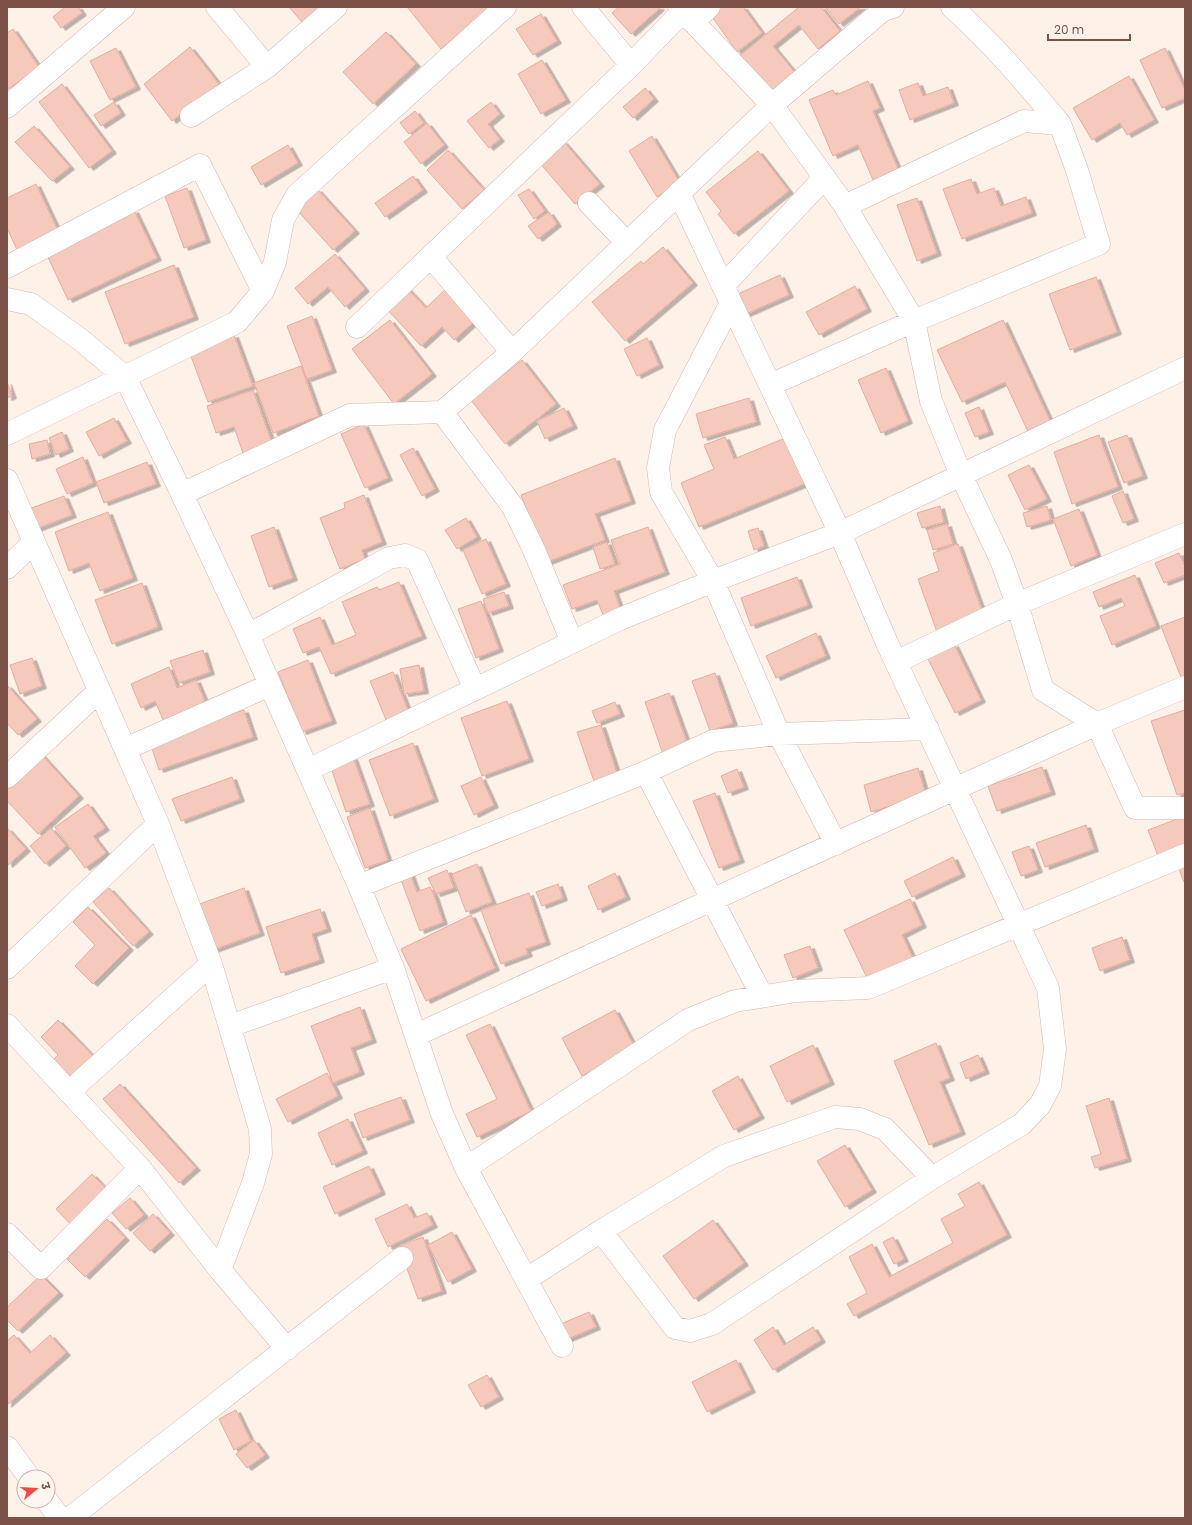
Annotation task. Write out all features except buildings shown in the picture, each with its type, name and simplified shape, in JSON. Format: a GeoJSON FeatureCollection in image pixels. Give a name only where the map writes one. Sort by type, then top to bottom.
{"type":"FeatureCollection","features":[{"type":"Feature","properties":{"kind":"street"},"geometry":{"type":"LineString","coordinates":[[7,107],[124,7]]}},
{"type":"Feature","properties":{"kind":"street"},"geometry":{"type":"LineString","coordinates":[[217,7],[267,67]]}},
{"type":"Feature","properties":{"kind":"street"},"geometry":{"type":"LineString","coordinates":[[191,116],[267,67],[336,7]]}},
{"type":"Feature","properties":{"kind":"street"},"geometry":{"type":"LineString","coordinates":[[7,434],[237,322],[264,291],[275,262],[284,220],[297,195],[505,7]]}},
{"type":"Feature","properties":{"kind":"street"},"geometry":{"type":"LineString","coordinates":[[583,7],[631,66]]}},
{"type":"Feature","properties":{"kind":"street"},"geometry":{"type":"LineString","coordinates":[[357,327],[685,13],[709,7]]}},
{"type":"Feature","properties":{"kind":"street"},"geometry":{"type":"LineString","coordinates":[[770,385],[914,321],[1099,244],[1077,170],[1060,124],[1013,67],[952,7]]}},
{"type":"Feature","properties":{"kind":"street"},"geometry":{"type":"LineString","coordinates":[[182,494],[350,414],[442,412],[512,352],[772,105],[887,8]]}},
{"type":"Feature","properties":{"kind":"street"},"geometry":{"type":"LineString","coordinates":[[685,13],[772,105],[845,206],[914,321],[931,401],[961,475],[1000,560],[1017,604],[1043,690],[1097,724],[1135,808],[1185,808]]}},
{"type":"Feature","properties":{"kind":"street"},"geometry":{"type":"LineString","coordinates":[[845,206],[1024,121],[1060,124]]}},
{"type":"Feature","properties":{"kind":"street"},"geometry":{"type":"LineString","coordinates":[[7,268],[200,165],[264,291]]}},
{"type":"Feature","properties":{"kind":"street"},"geometry":{"type":"LineString","coordinates":[[824,178],[727,294],[665,430],[658,468],[661,492],[713,581],[779,734],[836,844]]}},
{"type":"Feature","properties":{"kind":"street"},"geometry":{"type":"LineString","coordinates":[[601,1231],[675,1328],[690,1331],[712,1324],[932,1178],[1022,1124],[1040,1105],[1050,1086],[1055,1049],[1048,988],[896,662],[840,533],[679,193]]}},
{"type":"Feature","properties":{"kind":"street"},"geometry":{"type":"LineString","coordinates":[[589,203],[627,243]]}},
{"type":"Feature","properties":{"kind":"street"},"geometry":{"type":"LineString","coordinates":[[430,257],[512,352]]}},
{"type":"Feature","properties":{"kind":"street"},"geometry":{"type":"LineString","coordinates":[[7,299],[31,304],[81,340],[124,377],[182,494],[248,635],[359,886],[393,968],[442,1114],[466,1168],[562,1346]]}},
{"type":"Feature","properties":{"kind":"street"},"geometry":{"type":"LineString","coordinates":[[308,770],[620,619],[713,581],[840,533],[1185,368]]}},
{"type":"Feature","properties":{"kind":"street"},"geometry":{"type":"LineString","coordinates":[[442,412],[513,507],[534,550],[572,642]]}},
{"type":"Feature","properties":{"kind":"street"},"geometry":{"type":"LineString","coordinates":[[7,480],[158,824],[211,964],[260,1129],[260,1154],[253,1183],[220,1270]]}},
{"type":"Feature","properties":{"kind":"street"},"geometry":{"type":"LineString","coordinates":[[896,662],[1017,604],[1185,534]]}},
{"type":"Feature","properties":{"kind":"street"},"geometry":{"type":"LineString","coordinates":[[7,568],[34,542]]}},
{"type":"Feature","properties":{"kind":"street"},"geometry":{"type":"LineString","coordinates":[[248,635],[389,558],[405,555],[418,560],[474,689]]}},
{"type":"Feature","properties":{"kind":"street"},"geometry":{"type":"LineString","coordinates":[[125,749],[270,685]]}},
{"type":"Feature","properties":{"kind":"street"},"geometry":{"type":"LineString","coordinates":[[416,1035],[1097,724],[1185,687]]}},
{"type":"Feature","properties":{"kind":"street"},"geometry":{"type":"LineString","coordinates":[[7,777],[99,690]]}},
{"type":"Feature","properties":{"kind":"street"},"geometry":{"type":"LineString","coordinates":[[359,886],[646,772],[713,741],[779,734],[928,728]]}},
{"type":"Feature","properties":{"kind":"street"},"geometry":{"type":"LineString","coordinates":[[646,772],[762,996]]}},
{"type":"Feature","properties":{"kind":"street"},"geometry":{"type":"LineString","coordinates":[[7,968],[158,824]]}},
{"type":"Feature","properties":{"kind":"street"},"geometry":{"type":"LineString","coordinates":[[466,1168],[688,1020],[735,1001],[762,996],[796,991],[868,988],[1185,855]]}},
{"type":"Feature","properties":{"kind":"street"},"geometry":{"type":"LineString","coordinates":[[70,1093],[81,1081],[211,964]]}},
{"type":"Feature","properties":{"kind":"street"},"geometry":{"type":"LineString","coordinates":[[230,1026],[393,968]]}},
{"type":"Feature","properties":{"kind":"street"},"geometry":{"type":"LineString","coordinates":[[7,1025],[140,1168],[220,1270],[287,1349]]}},
{"type":"Feature","properties":{"kind":"street"},"geometry":{"type":"LineString","coordinates":[[527,1279],[601,1231],[724,1156],[834,1117],[860,1119],[885,1129],[932,1178]]}},
{"type":"Feature","properties":{"kind":"street"},"geometry":{"type":"LineString","coordinates":[[7,1234],[41,1268],[140,1168]]}},
{"type":"Feature","properties":{"kind":"street"},"geometry":{"type":"LineString","coordinates":[[70,1518],[402,1258]]}},
{"type":"Feature","properties":{"kind":"street"},"geometry":{"type":"LineString","coordinates":[[7,1447],[23,1469]]}},
{"type":"Feature","properties":{"kind":"street"},"geometry":{"type":"LineString","coordinates":[[53,1509],[60,1518]]}}]}
